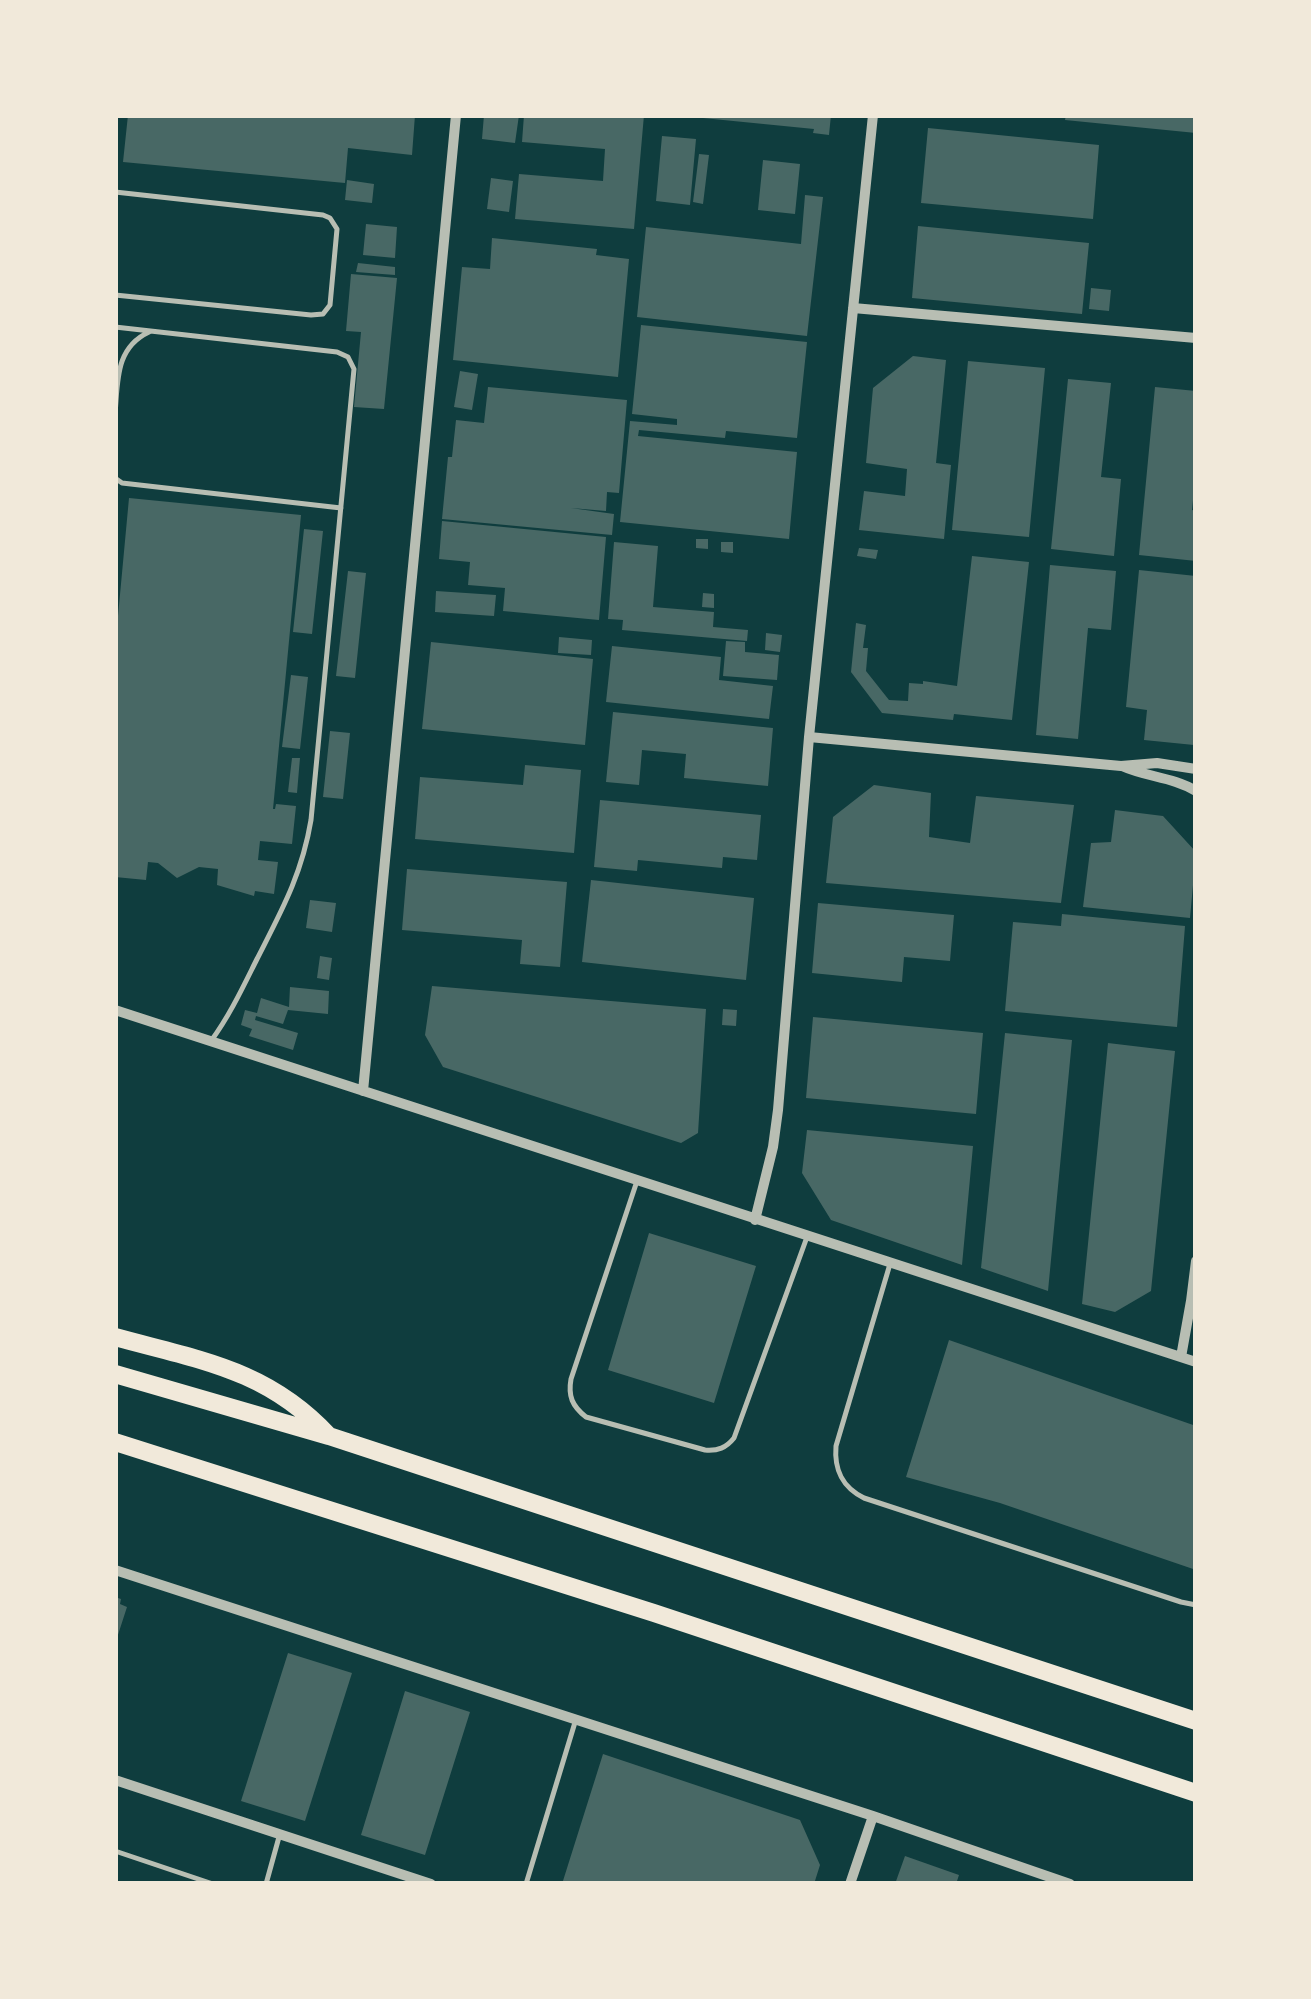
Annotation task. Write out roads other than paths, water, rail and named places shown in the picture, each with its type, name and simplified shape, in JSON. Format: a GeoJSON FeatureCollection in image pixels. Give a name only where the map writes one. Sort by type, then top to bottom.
{"type":"FeatureCollection","features":[{"type":"Feature","properties":{"kind":"main road"},"geometry":{"type":"LineString","coordinates":[[115,1337],[246,1375],[283,1395],[329,1436]]}},
{"type":"Feature","properties":{"kind":"main road"},"geometry":{"type":"LineString","coordinates":[[115,1374],[329,1436],[1196,1721]]}},
{"type":"Feature","properties":{"kind":"main road"},"geometry":{"type":"LineString","coordinates":[[115,1442],[654,1613],[1196,1793]]}},
{"type":"Feature","properties":{"kind":"street"},"geometry":{"type":"LineString","coordinates":[[364,1091],[456,115]]}},
{"type":"Feature","properties":{"kind":"street"},"geometry":{"type":"LineString","coordinates":[[755,1220],[778,1110],[809,737],[873,115]]}},
{"type":"Feature","properties":{"kind":"street"},"geometry":{"type":"LineString","coordinates":[[853,308],[1196,338]]}},
{"type":"Feature","properties":{"kind":"street"},"geometry":{"type":"LineString","coordinates":[[809,737],[1121,766],[1157,763],[1196,769]]}},
{"type":"Feature","properties":{"kind":"street"},"geometry":{"type":"LineString","coordinates":[[1121,766],[1177,781],[1196,791]]}},
{"type":"Feature","properties":{"kind":"street"},"geometry":{"type":"LineString","coordinates":[[115,1010],[1196,1362]]}},
{"type":"Feature","properties":{"kind":"street"},"geometry":{"type":"LineString","coordinates":[[1180,1357],[1196,1260]]}},
{"type":"Feature","properties":{"kind":"street"},"geometry":{"type":"LineString","coordinates":[[115,1570],[873,1816],[1070,1884]]}},
{"type":"Feature","properties":{"kind":"street"},"geometry":{"type":"LineString","coordinates":[[115,1780],[431,1884]]}},
{"type":"Feature","properties":{"kind":"street"},"geometry":{"type":"LineString","coordinates":[[850,1884],[873,1816]]}},
{"type":"Feature","properties":{"kind":"lane"},"geometry":{"type":"LineString","coordinates":[[115,192],[323,216],[330,218],[337,230],[330,305],[317,315],[115,295]]}},
{"type":"Feature","properties":{"kind":"lane"},"geometry":{"type":"LineString","coordinates":[[115,326],[337,352],[348,358],[354,370],[307,846],[293,888],[226,1021],[210,1041]]}},
{"type":"Feature","properties":{"kind":"lane"},"geometry":{"type":"LineString","coordinates":[[115,414],[121,359],[132,343],[152,331]]}},
{"type":"Feature","properties":{"kind":"lane"},"geometry":{"type":"LineString","coordinates":[[115,478],[122,483],[341,508]]}},
{"type":"Feature","properties":{"kind":"lane"},"geometry":{"type":"LineString","coordinates":[[637,1181],[569,1390],[571,1401],[586,1417],[705,1450],[729,1444],[807,1237]]}},
{"type":"Feature","properties":{"kind":"lane"},"geometry":{"type":"LineString","coordinates":[[890,1264],[836,1446],[836,1469],[847,1487],[864,1498],[1196,1605]]}},
{"type":"Feature","properties":{"kind":"lane"},"geometry":{"type":"LineString","coordinates":[[526,1884],[577,1719]]}},
{"type":"Feature","properties":{"kind":"lane"},"geometry":{"type":"LineString","coordinates":[[266,1884],[280,1834]]}},
{"type":"Feature","properties":{"kind":"lane"},"geometry":{"type":"LineString","coordinates":[[115,1851],[213,1884]]}}]}
